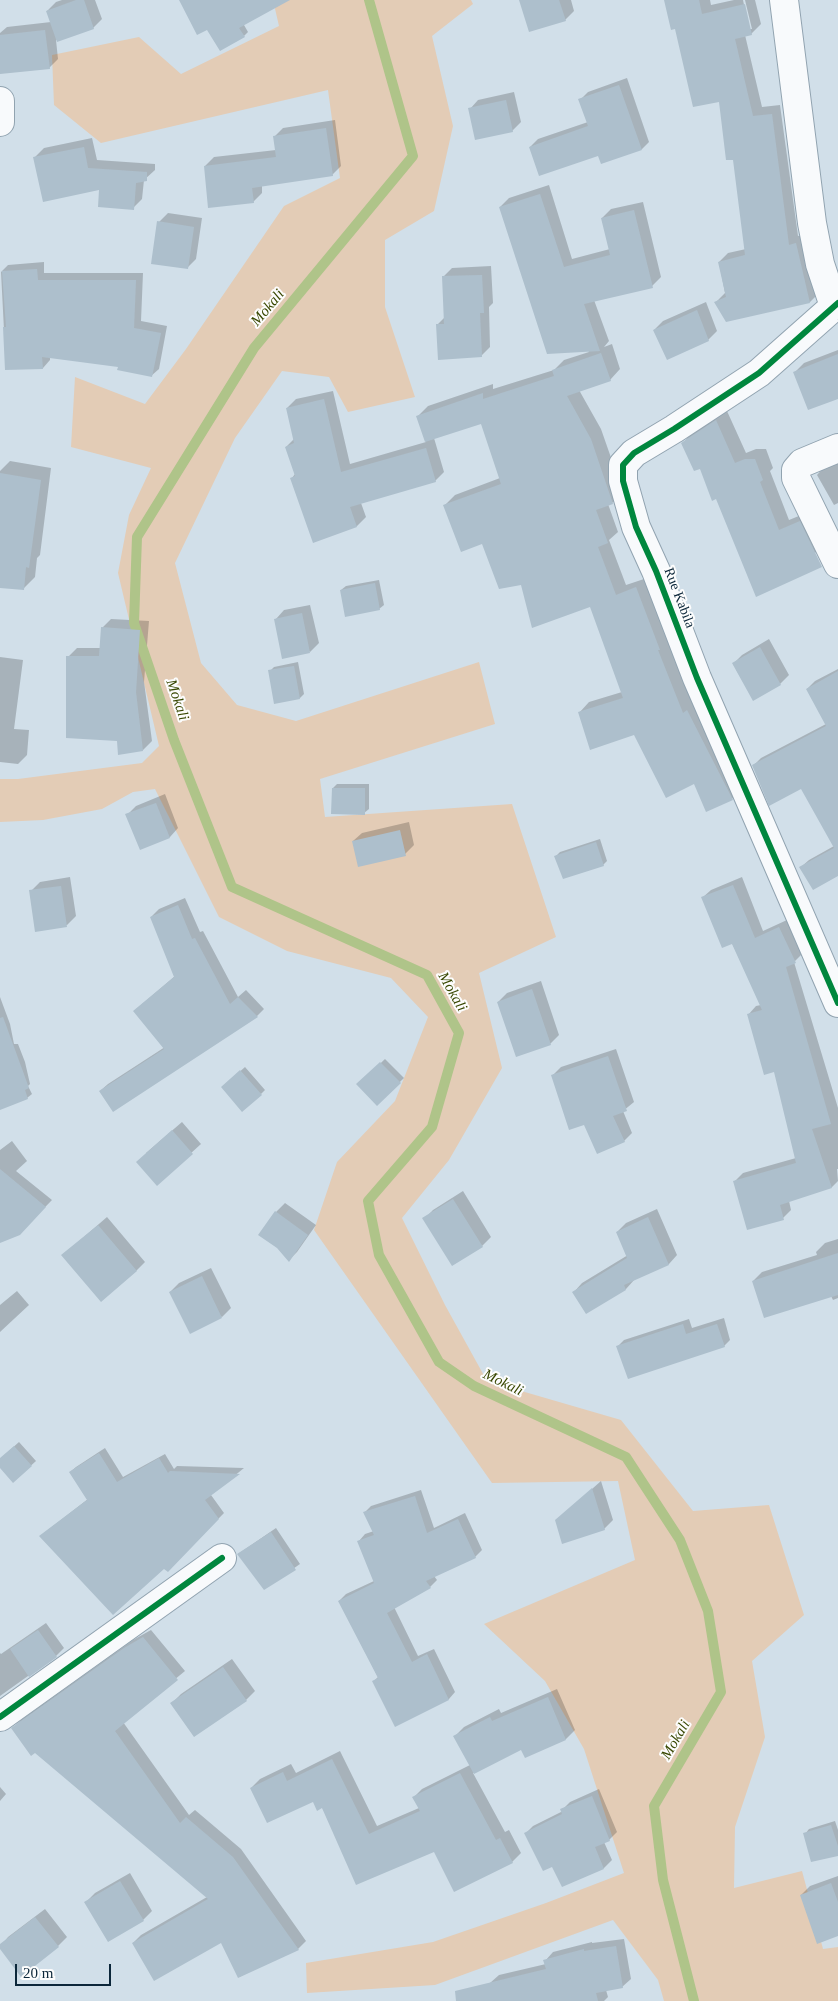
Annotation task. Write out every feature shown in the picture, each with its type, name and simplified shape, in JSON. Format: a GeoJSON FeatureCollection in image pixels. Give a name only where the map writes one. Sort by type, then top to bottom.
{"type":"FeatureCollection","features":[{"type":"Feature","properties":{"kind":"street"},"geometry":{"type":"LineString","coordinates":[[784,0],[812,223],[820,264],[836,304]]}},
{"type":"Feature","properties":{"kind":"street"},"geometry":{"type":"LineString","coordinates":[[0,101],[0,122]]}},
{"type":"Feature","properties":{"kind":"street","name":"Rue Kabila"},"geometry":{"type":"LineString","coordinates":[[836,304],[759,373],[634,453],[623,465],[623,481],[636,527],[656,571],[697,678],[838,1003]]}},
{"type":"Feature","properties":{"kind":"street"},"geometry":{"type":"LineString","coordinates":[[838,448],[802,463],[796,470],[796,478],[799,485],[838,564]]}},
{"type":"Feature","properties":{"kind":"street"},"geometry":{"type":"LineString","coordinates":[[0,1717],[222,1558]]}},
{"type":"Feature","properties":{"kind":"shaded area"},"geometry":{"type":"Polygon","coordinates":[[[273,0],[471,0],[473,4],[432,36],[453,126],[434,211],[385,240],[385,307],[415,397],[348,412],[329,377],[282,371],[235,438],[175,563],[201,663],[237,705],[296,721],[479,662],[495,724],[320,779],[325,817],[512,804],[556,937],[479,973],[502,1068],[449,1160],[402,1218],[445,1305],[487,1381],[621,1420],[693,1511],[769,1505],[804,1615],[752,1661],[765,1737],[735,1827],[734,1888],[802,1871],[823,1949],[838,1947],[838,2001],[664,2001],[658,1980],[613,1920],[435,1985],[307,1993],[306,1963],[433,1942],[546,1903],[624,1873],[584,1749],[545,1681],[484,1624],[635,1560],[618,1481],[492,1483],[314,1230],[337,1162],[395,1101],[428,1017],[391,978],[287,951],[219,917],[155,789],[133,792],[102,809],[43,820],[0,822],[0,779],[18,779],[142,763],[159,746],[118,573],[129,515],[151,468],[71,447],[75,377],[145,404],[186,349],[284,206],[340,178],[328,90],[101,143],[54,105],[52,55],[139,37],[181,74],[279,26],[273,0]]]}},
{"type":"Feature","properties":{"kind":"building"},"geometry":{"type":"Polygon","coordinates":[[[76,0],[84,0],[94,29],[57,42],[46,11],[76,0]]]}},
{"type":"Feature","properties":{"kind":"building"},"geometry":{"type":"Polygon","coordinates":[[[179,0],[290,0],[239,28],[245,37],[220,51],[207,30],[197,35],[179,0]]]}},
{"type":"Feature","properties":{"kind":"building"},"geometry":{"type":"Polygon","coordinates":[[[519,0],[559,0],[566,21],[529,32],[519,0]]]}},
{"type":"Feature","properties":{"kind":"building"},"geometry":{"type":"Polygon","coordinates":[[[664,0],[699,0],[702,14],[745,4],[752,35],[735,39],[753,116],[772,114],[789,245],[796,243],[810,303],[726,322],[714,302],[726,297],[718,262],[745,255],[733,160],[726,160],[719,102],[693,107],[675,29],[671,30],[664,0]]]}},
{"type":"Feature","properties":{"kind":"building"},"geometry":{"type":"Polygon","coordinates":[[[45,30],[50,69],[0,74],[0,35],[45,30]]]}},
{"type":"Feature","properties":{"kind":"building"},"geometry":{"type":"Polygon","coordinates":[[[619,85],[642,150],[601,164],[598,156],[539,176],[529,147],[588,126],[578,99],[619,85]]]}},
{"type":"Feature","properties":{"kind":"building"},"geometry":{"type":"Polygon","coordinates":[[[506,100],[513,132],[475,140],[468,108],[506,100]]]}},
{"type":"Feature","properties":{"kind":"building"},"geometry":{"type":"Polygon","coordinates":[[[326,128],[333,176],[252,188],[254,203],[208,208],[204,166],[276,157],[273,136],[326,128]]]}},
{"type":"Feature","properties":{"kind":"building"},"geometry":{"type":"Polygon","coordinates":[[[84,147],[88,168],[147,172],[147,181],[136,183],[134,210],[98,207],[99,190],[43,202],[33,157],[84,147]]]}},
{"type":"Feature","properties":{"kind":"building"},"geometry":{"type":"Polygon","coordinates":[[[540,194],[564,267],[610,255],[601,218],[634,210],[653,288],[584,304],[600,351],[547,354],[499,207],[540,194]]]}},
{"type":"Feature","properties":{"kind":"building"},"geometry":{"type":"Polygon","coordinates":[[[157,221],[194,227],[188,269],[151,264],[157,221]]]}},
{"type":"Feature","properties":{"kind":"building"},"geometry":{"type":"Polygon","coordinates":[[[37,269],[38,280],[136,280],[134,328],[161,333],[152,377],[117,370],[118,367],[42,357],[43,369],[5,370],[3,327],[6,327],[2,271],[37,269]]]}},
{"type":"Feature","properties":{"kind":"building"},"geometry":{"type":"Polygon","coordinates":[[[482,275],[484,313],[480,313],[482,357],[438,360],[436,324],[444,324],[442,276],[482,275]]]}},
{"type":"Feature","properties":{"kind":"building"},"geometry":{"type":"Polygon","coordinates":[[[697,310],[709,341],[667,360],[653,330],[697,310]]]}},
{"type":"Feature","properties":{"kind":"building"},"geometry":{"type":"Polygon","coordinates":[[[601,353],[611,381],[567,396],[591,439],[613,504],[596,510],[608,543],[598,547],[616,595],[636,587],[683,713],[687,710],[733,800],[706,812],[694,784],[666,798],[634,735],[590,750],[578,712],[623,698],[590,607],[532,628],[521,585],[499,589],[482,544],[461,552],[443,505],[501,484],[481,424],[425,442],[416,416],[483,393],[483,399],[554,376],[552,370],[601,353]]]}},
{"type":"Feature","properties":{"kind":"building"},"geometry":{"type":"Polygon","coordinates":[[[838,354],[838,399],[808,410],[793,372],[838,354]]]}},
{"type":"Feature","properties":{"kind":"building"},"geometry":{"type":"Polygon","coordinates":[[[324,399],[341,472],[426,448],[436,482],[350,507],[357,527],[313,543],[290,478],[295,476],[285,447],[294,443],[286,408],[324,399]]]}},
{"type":"Feature","properties":{"kind":"building"},"geometry":{"type":"Polygon","coordinates":[[[716,420],[735,463],[745,459],[755,459],[763,480],[760,482],[779,530],[800,521],[822,567],[756,597],[716,499],[712,501],[700,469],[694,471],[681,443],[716,420]]]}},
{"type":"Feature","properties":{"kind":"building"},"geometry":{"type":"Polygon","coordinates":[[[0,473],[41,480],[29,568],[26,567],[24,590],[0,588],[0,473]]]}},
{"type":"Feature","properties":{"kind":"building"},"geometry":{"type":"Polygon","coordinates":[[[375,583],[380,610],[345,617],[340,590],[375,583]]]}},
{"type":"Feature","properties":{"kind":"building"},"geometry":{"type":"Polygon","coordinates":[[[302,613],[310,653],[282,659],[274,619],[302,613]]]}},
{"type":"Feature","properties":{"kind":"building"},"geometry":{"type":"Polygon","coordinates":[[[101,627],[140,630],[136,692],[143,751],[118,755],[117,741],[66,738],[66,656],[99,656],[101,627]]]}},
{"type":"Feature","properties":{"kind":"building"},"geometry":{"type":"Polygon","coordinates":[[[760,647],[781,685],[753,701],[732,663],[760,647]]]}},
{"type":"Feature","properties":{"kind":"building"},"geometry":{"type":"Polygon","coordinates":[[[294,666],[300,699],[274,704],[268,670],[294,666]]]}},
{"type":"Feature","properties":{"kind":"building"},"geometry":{"type":"Polygon","coordinates":[[[838,671],[838,876],[813,890],[799,867],[834,848],[801,789],[769,806],[752,765],[826,726],[806,689],[838,671]]]}},
{"type":"Feature","properties":{"kind":"building"},"geometry":{"type":"Polygon","coordinates":[[[332,788],[365,788],[365,815],[331,814],[332,788]]]}},
{"type":"Feature","properties":{"kind":"building"},"geometry":{"type":"Polygon","coordinates":[[[156,803],[170,838],[140,850],[125,814],[156,803]]]}},
{"type":"Feature","properties":{"kind":"building"},"geometry":{"type":"Polygon","coordinates":[[[400,830],[406,856],[358,867],[352,841],[400,830]]]}},
{"type":"Feature","properties":{"kind":"building"},"geometry":{"type":"Polygon","coordinates":[[[596,842],[604,866],[563,879],[554,856],[596,842]]]}},
{"type":"Feature","properties":{"kind":"building"},"geometry":{"type":"Polygon","coordinates":[[[733,885],[755,938],[779,927],[796,963],[786,967],[831,1124],[812,1129],[832,1188],[780,1205],[784,1220],[747,1230],[733,1181],[796,1163],[774,1072],[764,1075],[747,1014],[762,1010],[732,944],[722,948],[701,897],[733,885]]]}},
{"type":"Feature","properties":{"kind":"building"},"geometry":{"type":"Polygon","coordinates":[[[61,886],[67,927],[35,932],[29,890],[61,886]]]}},
{"type":"Feature","properties":{"kind":"building"},"geometry":{"type":"Polygon","coordinates":[[[178,905],[192,939],[195,938],[230,1004],[238,997],[258,1017],[113,1112],[99,1091],[164,1049],[133,1011],[174,977],[150,917],[178,905]]]}},
{"type":"Feature","properties":{"kind":"building"},"geometry":{"type":"Polygon","coordinates":[[[532,989],[551,1045],[516,1057],[497,1002],[532,989]]]}},
{"type":"Feature","properties":{"kind":"building"},"geometry":{"type":"Polygon","coordinates":[[[3,1017],[29,1088],[25,1090],[28,1099],[0,1110],[0,1018],[3,1017]]]}},
{"type":"Feature","properties":{"kind":"building"},"geometry":{"type":"Polygon","coordinates":[[[608,1056],[627,1111],[613,1116],[625,1142],[597,1154],[584,1125],[569,1130],[551,1075],[608,1056]]]}},
{"type":"Feature","properties":{"kind":"building"},"geometry":{"type":"Polygon","coordinates":[[[380,1062],[401,1083],[377,1106],[356,1084],[380,1062]]]}},
{"type":"Feature","properties":{"kind":"building"},"geometry":{"type":"Polygon","coordinates":[[[240,1070],[262,1095],[242,1112],[221,1087],[240,1070]]]}},
{"type":"Feature","properties":{"kind":"building"},"geometry":{"type":"Polygon","coordinates":[[[172,1130],[193,1154],[157,1186],[136,1162],[172,1130]]]}},
{"type":"Feature","properties":{"kind":"building"},"geometry":{"type":"Polygon","coordinates":[[[0,1169],[46,1207],[20,1235],[0,1243],[0,1169]]]}},
{"type":"Feature","properties":{"kind":"building"},"geometry":{"type":"Polygon","coordinates":[[[453,1199],[483,1247],[452,1266],[422,1218],[453,1199]]]}},
{"type":"Feature","properties":{"kind":"building"},"geometry":{"type":"Polygon","coordinates":[[[275,1211],[308,1235],[289,1262],[277,1248],[258,1235],[275,1211]]]}},
{"type":"Feature","properties":{"kind":"building"},"geometry":{"type":"Polygon","coordinates":[[[648,1217],[669,1265],[624,1285],[626,1290],[586,1314],[572,1292],[627,1258],[616,1232],[648,1217]]]}},
{"type":"Feature","properties":{"kind":"building"},"geometry":{"type":"Polygon","coordinates":[[[98,1225],[137,1271],[101,1302],[61,1255],[98,1225]]]}},
{"type":"Feature","properties":{"kind":"building"},"geometry":{"type":"Polygon","coordinates":[[[838,1253],[838,1295],[764,1318],[752,1281],[838,1253]]]}},
{"type":"Feature","properties":{"kind":"building"},"geometry":{"type":"Polygon","coordinates":[[[202,1276],[222,1318],[190,1334],[169,1292],[202,1276]]]}},
{"type":"Feature","properties":{"kind":"building"},"geometry":{"type":"Polygon","coordinates":[[[683,1324],[686,1334],[717,1324],[725,1347],[628,1379],[616,1346],[683,1324]]]}},
{"type":"Feature","properties":{"kind":"building"},"geometry":{"type":"Polygon","coordinates":[[[14,1446],[32,1466],[13,1483],[0,1468],[0,1458],[14,1446]]]}},
{"type":"Feature","properties":{"kind":"building"},"geometry":{"type":"Polygon","coordinates":[[[99,1453],[117,1482],[159,1458],[168,1473],[170,1471],[240,1474],[205,1500],[219,1519],[168,1572],[164,1569],[113,1615],[39,1536],[87,1500],[69,1472],[99,1453]]]}},
{"type":"Feature","properties":{"kind":"building"},"geometry":{"type":"Polygon","coordinates":[[[592,1488],[605,1530],[562,1544],[555,1520],[592,1488]]]}},
{"type":"Feature","properties":{"kind":"building"},"geometry":{"type":"Polygon","coordinates":[[[415,1496],[427,1533],[458,1519],[476,1558],[426,1581],[431,1588],[387,1613],[412,1662],[427,1654],[449,1700],[395,1727],[372,1681],[378,1678],[338,1601],[374,1583],[357,1541],[374,1535],[363,1512],[415,1496]]]}},
{"type":"Feature","properties":{"kind":"building"},"geometry":{"type":"Polygon","coordinates":[[[271,1532],[296,1570],[264,1590],[237,1554],[271,1532]]]}},
{"type":"Feature","properties":{"kind":"building"},"geometry":{"type":"Polygon","coordinates":[[[38,1630],[57,1657],[29,1677],[10,1649],[38,1630]]]}},
{"type":"Feature","properties":{"kind":"building"},"geometry":{"type":"Polygon","coordinates":[[[143,1637],[178,1680],[115,1731],[180,1823],[186,1817],[233,1857],[299,1950],[238,1978],[221,1943],[154,1981],[132,1943],[208,1899],[35,1753],[31,1756],[11,1728],[124,1648],[143,1637]]]}},
{"type":"Feature","properties":{"kind":"building"},"geometry":{"type":"Polygon","coordinates":[[[223,1667],[247,1701],[194,1737],[170,1703],[223,1667]]]}},
{"type":"Feature","properties":{"kind":"building"},"geometry":{"type":"Polygon","coordinates":[[[548,1697],[566,1740],[525,1758],[521,1750],[474,1774],[453,1736],[490,1717],[492,1721],[548,1697]]]}},
{"type":"Feature","properties":{"kind":"building"},"geometry":{"type":"Polygon","coordinates":[[[332,1759],[369,1834],[420,1811],[412,1797],[460,1773],[496,1840],[500,1838],[513,1863],[454,1892],[434,1852],[356,1885],[322,1808],[317,1811],[313,1802],[267,1823],[250,1788],[283,1772],[287,1781],[332,1759]]]}},
{"type":"Feature","properties":{"kind":"building"},"geometry":{"type":"Polygon","coordinates":[[[592,1796],[610,1841],[595,1847],[604,1869],[562,1887],[552,1867],[543,1871],[524,1833],[562,1814],[560,1809],[592,1796]]]}},
{"type":"Feature","properties":{"kind":"building"},"geometry":{"type":"Polygon","coordinates":[[[831,1825],[838,1846],[838,1856],[811,1862],[803,1833],[831,1825]]]}},
{"type":"Feature","properties":{"kind":"building"},"geometry":{"type":"Polygon","coordinates":[[[120,1881],[144,1921],[108,1942],[84,1902],[120,1881]]]}},
{"type":"Feature","properties":{"kind":"building"},"geometry":{"type":"Polygon","coordinates":[[[831,1883],[838,1902],[838,1936],[817,1944],[800,1895],[831,1883]]]}},
{"type":"Feature","properties":{"kind":"building"},"geometry":{"type":"Polygon","coordinates":[[[35,1917],[59,1947],[21,1977],[0,1949],[0,1944],[35,1917]]]}},
{"type":"Feature","properties":{"kind":"building"},"geometry":{"type":"Polygon","coordinates":[[[616,1946],[623,1988],[596,1993],[598,2001],[456,2001],[455,1991],[546,1969],[543,1960],[584,1949],[584,1951],[616,1946]]]}},
{"type":"Feature","properties":{"kind":"waterway","name":"Mokali"},"geometry":{"type":"LineString","coordinates":[[369,0],[413,156],[254,348],[137,537],[134,623],[174,740],[232,887],[427,975],[459,1033],[432,1127],[368,1201],[379,1255],[439,1362],[474,1386],[626,1457],[680,1540],[708,1611],[721,1692],[654,1806],[663,1880],[694,2001]]}},
{"type":"Feature","properties":{"kind":"cycle path"},"geometry":{"type":"LineString","coordinates":[[838,303],[759,373],[634,453],[623,465],[623,481],[636,527],[656,571],[697,678],[838,1003]]}},
{"type":"Feature","properties":{"kind":"cycle path"},"geometry":{"type":"LineString","coordinates":[[0,1717],[222,1558]]}}]}
